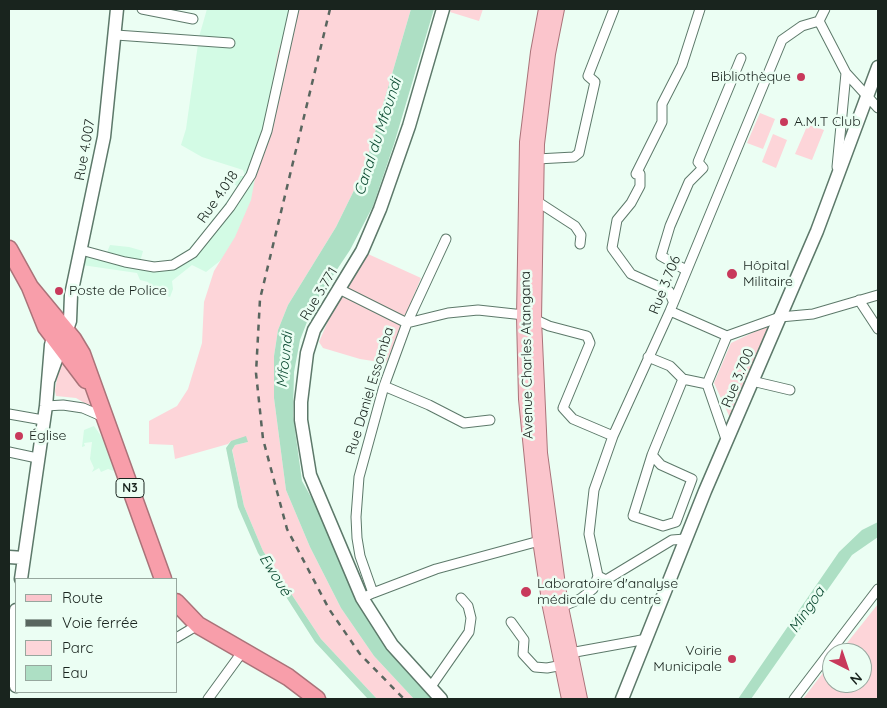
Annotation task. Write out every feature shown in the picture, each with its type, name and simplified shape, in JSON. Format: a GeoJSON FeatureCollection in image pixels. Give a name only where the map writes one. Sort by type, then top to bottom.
{"type":"FeatureCollection","features":[{"type":"Feature","properties":{"kind":"highway","name":"N3"},"geometry":{"type":"LineString","coordinates":[[9,249],[30,287],[63,338],[82,354],[163,578]]}},
{"type":"Feature","properties":{"kind":"highway"},"geometry":{"type":"LineString","coordinates":[[178,604],[198,625],[288,677],[316,699]]}},
{"type":"Feature","properties":{"kind":"main road","name":"Rue 4.007"},"geometry":{"type":"LineString","coordinates":[[21,578],[49,379],[63,338],[104,136],[116,35],[116,9]]}},
{"type":"Feature","properties":{"kind":"main road","name":"Rue 3.771"},"geometry":{"type":"LineString","coordinates":[[367,595],[310,475],[301,420],[307,354],[314,330],[362,251],[380,209],[409,126],[443,9]]}},
{"type":"Feature","properties":{"kind":"main road","name":"Avenue Charles Atangana"},"geometry":{"type":"LineString","coordinates":[[546,9],[538,52],[527,142],[529,317],[550,607],[580,699]]}},
{"type":"Feature","properties":{"kind":"main road","name":"Avenue Charles Atangana"},"geometry":{"type":"LineString","coordinates":[[529,317],[537,159],[548,54],[557,9]]}},
{"type":"Feature","properties":{"kind":"main road","name":"Rue 3.700"},"geometry":{"type":"LineString","coordinates":[[622,699],[685,539],[818,231],[836,176],[878,67]]}},
{"type":"Feature","properties":{"kind":"main road","name":"Avenue Charles Atangana"},"geometry":{"type":"LineString","coordinates":[[546,539],[561,606],[569,699]]}},
{"type":"Feature","properties":{"kind":"main road"},"geometry":{"type":"LineString","coordinates":[[9,557],[24,558]]}},
{"type":"Feature","properties":{"kind":"main road","name":"Rue Daniel Essomba"},"geometry":{"type":"LineString","coordinates":[[367,595],[392,644],[441,699]]}},
{"type":"Feature","properties":{"kind":"main road"},"geometry":{"type":"LineString","coordinates":[[15,626],[13,659],[15,677]]}},
{"type":"Feature","properties":{"kind":"street"},"geometry":{"type":"LineString","coordinates":[[142,9],[192,19]]}},
{"type":"Feature","properties":{"kind":"street","name":"Rue 4.018"},"geometry":{"type":"LineString","coordinates":[[81,250],[154,267],[172,265],[193,253],[230,207],[251,175],[267,131],[294,9]]}},
{"type":"Feature","properties":{"kind":"street"},"geometry":{"type":"LineString","coordinates":[[537,159],[574,157],[579,153],[595,82],[588,76],[614,9]]}},
{"type":"Feature","properties":{"kind":"street"},"geometry":{"type":"LineString","coordinates":[[673,301],[669,291],[631,274],[612,248],[617,220],[632,203],[640,186],[640,174],[636,174],[662,122],[662,104],[682,65],[700,9]]}},
{"type":"Feature","properties":{"kind":"street"},"geometry":{"type":"LineString","coordinates":[[825,9],[818,21],[846,73],[878,108]]}},
{"type":"Feature","properties":{"kind":"street","name":"Rue 3.706"},"geometry":{"type":"LineString","coordinates":[[598,576],[590,534],[594,490],[613,436],[670,311],[782,40],[802,26],[818,21]]}},
{"type":"Feature","properties":{"kind":"street"},"geometry":{"type":"LineString","coordinates":[[116,35],[230,44]]}},
{"type":"Feature","properties":{"kind":"street"},"geometry":{"type":"LineString","coordinates":[[686,270],[661,256],[670,226],[689,182],[703,168],[698,162],[741,58]]}},
{"type":"Feature","properties":{"kind":"street"},"geometry":{"type":"LineString","coordinates":[[836,176],[846,73]]}},
{"type":"Feature","properties":{"kind":"street"},"geometry":{"type":"LineString","coordinates":[[535,200],[575,226],[581,235],[580,244]]}},
{"type":"Feature","properties":{"kind":"street"},"geometry":{"type":"LineString","coordinates":[[339,289],[407,323],[446,239]]}},
{"type":"Feature","properties":{"kind":"street"},"geometry":{"type":"LineString","coordinates":[[670,311],[727,336],[780,317],[813,314],[878,295]]}},
{"type":"Feature","properties":{"kind":"street"},"geometry":{"type":"LineString","coordinates":[[859,300],[878,329]]}},
{"type":"Feature","properties":{"kind":"street","name":"Rue Daniel Essomba"},"geometry":{"type":"LineString","coordinates":[[367,595],[360,556],[356,516],[359,476],[384,386],[407,323],[448,313],[478,310],[529,317],[549,326],[587,336],[590,343],[563,408],[573,419],[613,436]]}},
{"type":"Feature","properties":{"kind":"street"},"geometry":{"type":"LineString","coordinates":[[727,336],[707,384],[727,442]]}},
{"type":"Feature","properties":{"kind":"street"},"geometry":{"type":"LineString","coordinates":[[648,357],[670,366],[683,379],[707,384]]}},
{"type":"Feature","properties":{"kind":"street"},"geometry":{"type":"LineString","coordinates":[[652,455],[661,465],[692,479],[676,522],[663,526],[633,516],[652,455],[683,379]]}},
{"type":"Feature","properties":{"kind":"street"},"geometry":{"type":"LineString","coordinates":[[752,381],[790,390]]}},
{"type":"Feature","properties":{"kind":"street"},"geometry":{"type":"LineString","coordinates":[[384,386],[429,405],[464,423],[490,420]]}},
{"type":"Feature","properties":{"kind":"street"},"geometry":{"type":"LineString","coordinates":[[46,406],[62,405],[83,408],[106,418]]}},
{"type":"Feature","properties":{"kind":"street"},"geometry":{"type":"LineString","coordinates":[[9,414],[42,420]]}},
{"type":"Feature","properties":{"kind":"street"},"geometry":{"type":"LineString","coordinates":[[9,452],[38,458]]}},
{"type":"Feature","properties":{"kind":"street"},"geometry":{"type":"LineString","coordinates":[[367,595],[436,569],[546,539]]}},
{"type":"Feature","properties":{"kind":"street"},"geometry":{"type":"LineString","coordinates":[[561,606],[580,599],[593,589],[598,576],[606,580],[672,540],[685,539]]}},
{"type":"Feature","properties":{"kind":"street"},"geometry":{"type":"LineString","coordinates":[[794,699],[878,590]]}},
{"type":"Feature","properties":{"kind":"street"},"geometry":{"type":"LineString","coordinates":[[430,688],[469,632],[471,618],[468,606],[461,598]]}},
{"type":"Feature","properties":{"kind":"street"},"geometry":{"type":"LineString","coordinates":[[511,622],[524,640],[523,654],[535,667],[547,668],[567,659],[647,639]]}},
{"type":"Feature","properties":{"kind":"street"},"geometry":{"type":"LineString","coordinates":[[178,637],[198,625]]}},
{"type":"Feature","properties":{"kind":"street"},"geometry":{"type":"LineString","coordinates":[[208,699],[243,650]]}},
{"type":"Feature","properties":{"kind":"shaded area"},"geometry":{"type":"Polygon","coordinates":[[[207,9],[301,9],[270,173],[230,253],[206,272],[192,265],[172,281],[173,289],[170,297],[152,291],[148,282],[140,280],[137,273],[82,265],[82,252],[106,255],[110,245],[129,247],[143,251],[140,262],[169,263],[184,254],[211,224],[213,218],[215,219],[237,186],[232,183],[235,177],[239,179],[240,176],[245,176],[243,170],[202,157],[181,145],[186,129],[199,37],[207,9]]]}},
{"type":"Feature","properties":{"kind":"shaded area"},"geometry":{"type":"Polygon","coordinates":[[[94,426],[106,443],[114,471],[108,469],[101,472],[99,468],[92,472],[94,468],[90,459],[92,442],[84,443],[85,446],[82,447],[84,430],[94,426]]]}},
{"type":"Feature","properties":{"kind":"green space"},"geometry":{"type":"Polygon","coordinates":[[[293,9],[411,9],[364,170],[336,227],[288,305],[278,330],[274,356],[274,398],[286,490],[310,547],[341,608],[374,656],[414,699],[377,699],[321,639],[263,551],[244,506],[232,449],[235,445],[248,442],[231,441],[228,444],[175,459],[173,445],[149,444],[149,421],[177,406],[188,389],[202,343],[204,302],[214,271],[235,237],[251,200],[278,52],[293,9]]]}},
{"type":"Feature","properties":{"kind":"green space"},"geometry":{"type":"Polygon","coordinates":[[[451,9],[483,9],[479,21],[450,12],[451,9]]]}},
{"type":"Feature","properties":{"kind":"green space"},"geometry":{"type":"Polygon","coordinates":[[[760,113],[775,119],[763,149],[747,143],[760,113]]]}},
{"type":"Feature","properties":{"kind":"green space"},"geometry":{"type":"Polygon","coordinates":[[[808,124],[824,130],[812,160],[795,154],[808,124]]]}},
{"type":"Feature","properties":{"kind":"green space"},"geometry":{"type":"Polygon","coordinates":[[[773,134],[787,140],[776,168],[762,162],[773,134]]]}},
{"type":"Feature","properties":{"kind":"green space"},"geometry":{"type":"Polygon","coordinates":[[[368,254],[421,278],[386,363],[360,359],[323,348],[319,342],[331,314],[368,254]]]}},
{"type":"Feature","properties":{"kind":"green space"},"geometry":{"type":"Polygon","coordinates":[[[771,324],[731,420],[714,383],[731,343],[771,324]]]}},
{"type":"Feature","properties":{"kind":"green space"},"geometry":{"type":"Polygon","coordinates":[[[62,364],[68,365],[82,383],[93,408],[76,398],[56,396],[55,391],[59,367],[62,364]]]}},
{"type":"Feature","properties":{"kind":"green space"},"geometry":{"type":"Polygon","coordinates":[[[878,604],[878,699],[803,699],[822,674],[822,693],[872,693],[872,643],[847,643],[878,604]]]}},
{"type":"Feature","properties":{"kind":"water"},"geometry":{"type":"Polygon","coordinates":[[[411,9],[434,9],[394,144],[373,206],[350,250],[314,304],[300,340],[294,372],[293,416],[302,481],[315,504],[357,600],[434,699],[414,699],[374,656],[341,608],[310,547],[286,490],[274,398],[274,356],[278,330],[288,305],[336,227],[364,170],[411,9]]]}},
{"type":"Feature","properties":{"kind":"water","name":"Ewoué"},"geometry":{"type":"Polygon","coordinates":[[[246,436],[248,442],[235,445],[232,450],[244,506],[263,551],[321,639],[377,699],[368,699],[315,642],[258,553],[238,507],[226,448],[231,441],[246,436]]]}},
{"type":"Feature","properties":{"kind":"water","name":"Mingoa"},"geometry":{"type":"Polygon","coordinates":[[[878,522],[878,537],[852,555],[751,699],[738,699],[839,552],[862,530],[878,522]]]}},
{"type":"Feature","properties":{"kind":"railway"},"geometry":{"type":"LineString","coordinates":[[330,9],[260,299],[256,373],[263,439],[287,529],[329,609],[360,654],[404,699]]}},
{"type":"Feature","properties":{"kind":"place","name":"Bibliothèque"},"geometry":{"type":"Point","coordinates":[801,77]}},
{"type":"Feature","properties":{"kind":"place","name":"A.M.T Club"},"geometry":{"type":"Point","coordinates":[784,122]}},
{"type":"Feature","properties":{"kind":"place","name":"Hôpital Militaire"},"geometry":{"type":"Point","coordinates":[732,274]}},
{"type":"Feature","properties":{"kind":"place","name":"Poste de Police"},"geometry":{"type":"Point","coordinates":[59,291]}},
{"type":"Feature","properties":{"kind":"place","name":"Église"},"geometry":{"type":"Point","coordinates":[19,436]}},
{"type":"Feature","properties":{"kind":"place","name":"Laboratoire d'analyse médicale du centre"},"geometry":{"type":"Point","coordinates":[526,592]}},
{"type":"Feature","properties":{"kind":"place","name":"Voirie Municipale"},"geometry":{"type":"Point","coordinates":[732,659]}},
{"type":"Feature","properties":{"kind":"water label","name":"Canal du Mfoundi"},"geometry":{"type":"Point","coordinates":[378,137]}},
{"type":"Feature","properties":{"kind":"water label","name":"Mfoundi"},"geometry":{"type":"Point","coordinates":[285,360]}}]}
